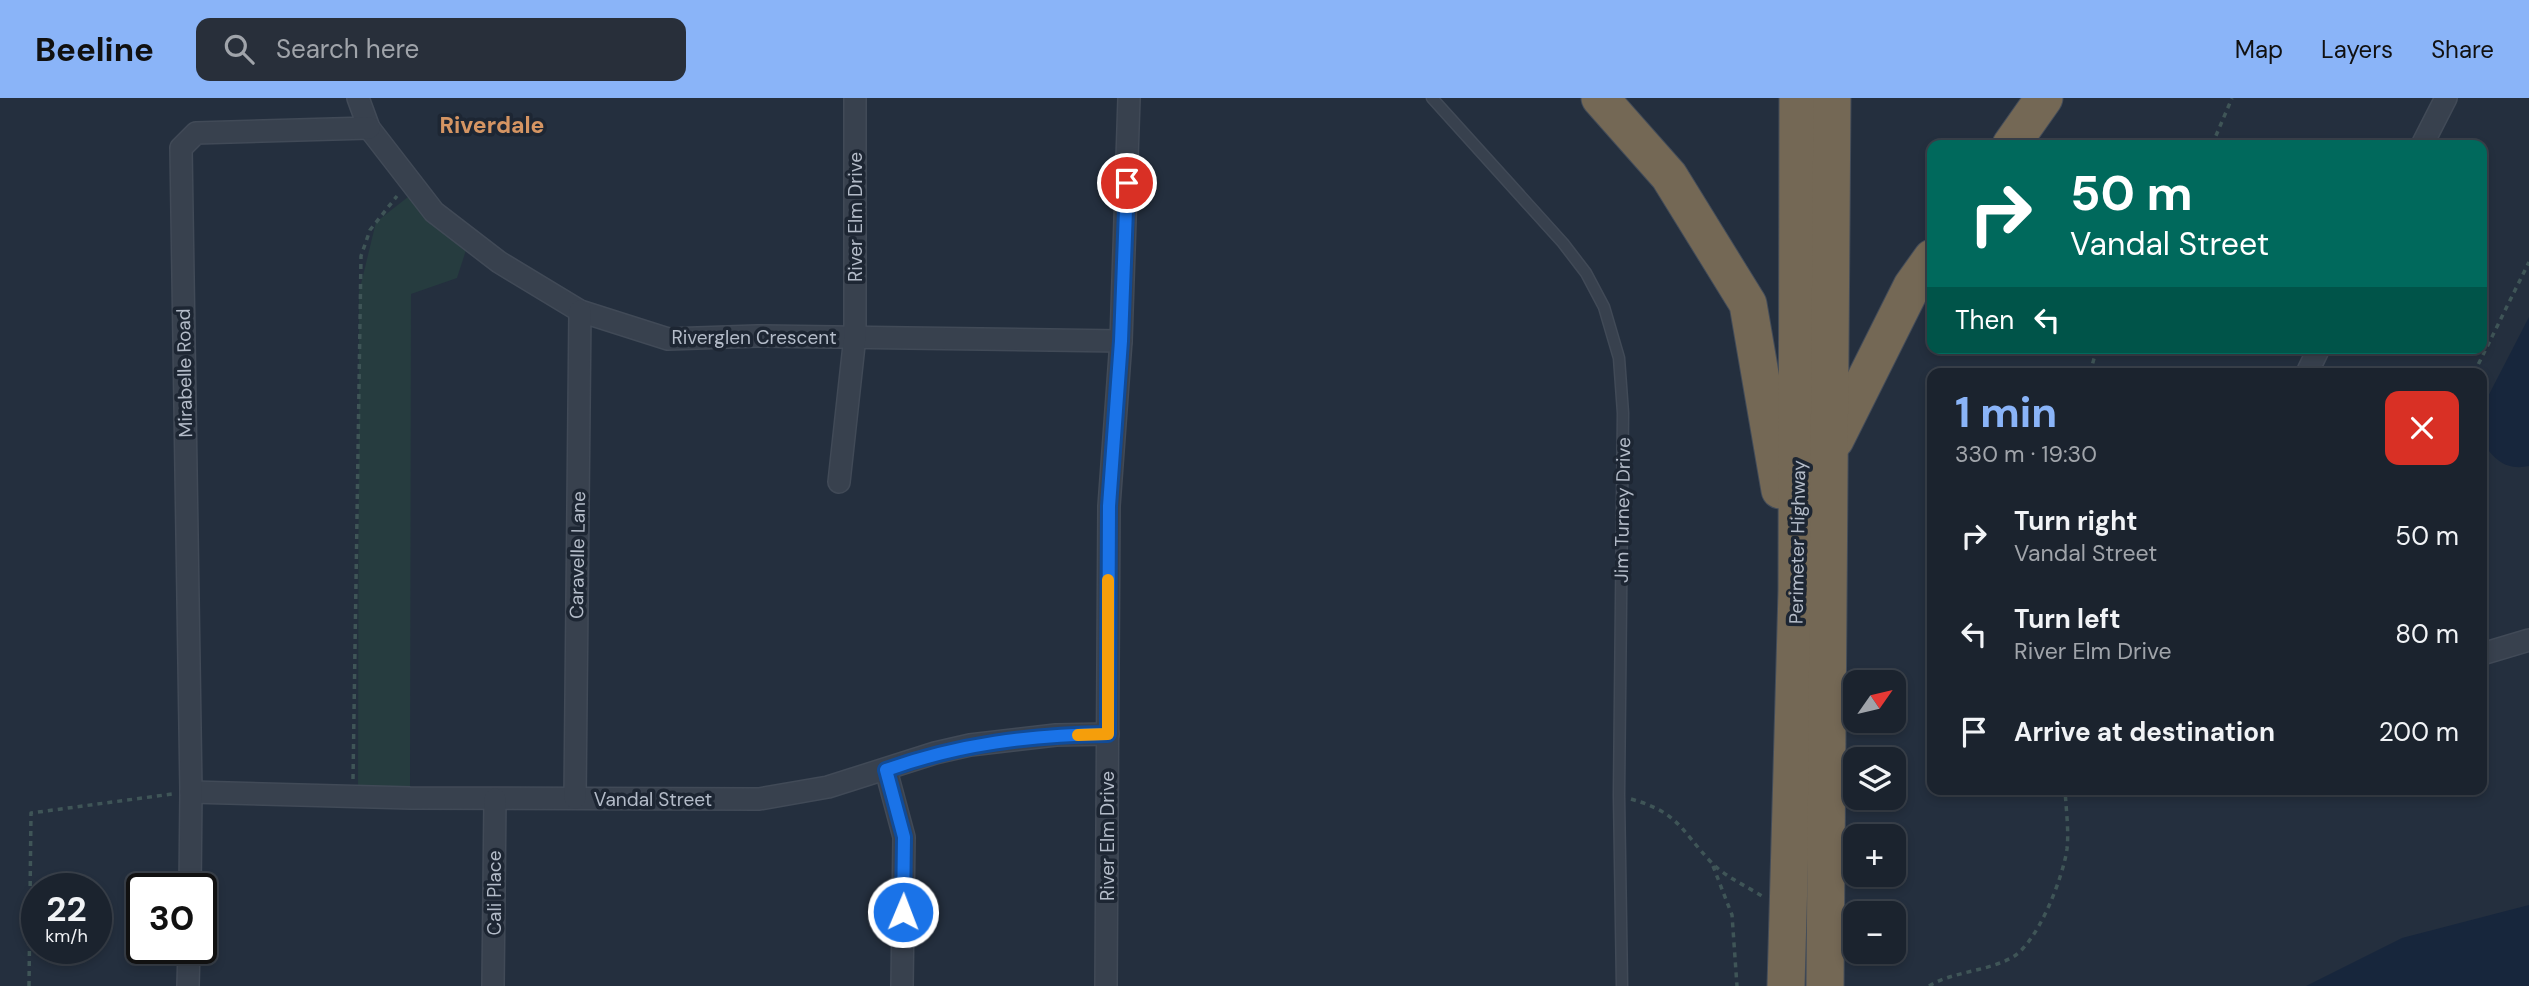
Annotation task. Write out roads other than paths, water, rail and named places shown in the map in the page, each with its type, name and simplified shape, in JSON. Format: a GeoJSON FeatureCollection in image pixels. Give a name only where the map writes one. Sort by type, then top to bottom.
{"type":"FeatureCollection","features":[{"type":"Feature","properties":{"kind":"highway"},"geometry":{"type":"LineString","coordinates":[[1600,98],[1669,176],[1748,304],[1797,591]]}},
{"type":"Feature","properties":{"kind":"highway","name":"Perimeter Highway"},"geometry":{"type":"LineString","coordinates":[[1786,986],[1775,906],[1797,591],[1798,98]]}},
{"type":"Feature","properties":{"kind":"highway","name":"Perimeter Highway"},"geometry":{"type":"LineString","coordinates":[[1825,986],[1832,98]]}},
{"type":"Feature","properties":{"kind":"highway"},"geometry":{"type":"LineString","coordinates":[[2015,140],[2045,98]]}},
{"type":"Feature","properties":{"kind":"highway"},"geometry":{"type":"LineString","coordinates":[[1831,447],[1912,286],[1927,265]]}},
{"type":"Feature","properties":{"kind":"street","name":"Riverglen Crescent"},"geometry":{"type":"LineString","coordinates":[[358,98],[369,128],[434,212],[499,262],[580,311],[667,339],[855,336],[1121,341]]}},
{"type":"Feature","properties":{"kind":"street","name":"River Elm Drive"},"geometry":{"type":"LineString","coordinates":[[839,482],[855,336],[855,98]]}},
{"type":"Feature","properties":{"kind":"street","name":"River Elm Drive"},"geometry":{"type":"LineString","coordinates":[[1106,986],[1109,506],[1121,341],[1129,98]]}},
{"type":"Feature","properties":{"kind":"street"},"geometry":{"type":"LineString","coordinates":[[2425,140],[2446,98]]}},
{"type":"Feature","properties":{"kind":"street","name":"Mirabelle Road"},"geometry":{"type":"LineString","coordinates":[[190,873],[181,148],[196,133],[369,128]]}},
{"type":"Feature","properties":{"kind":"street","name":"Caravelle Lane"},"geometry":{"type":"LineString","coordinates":[[575,798],[580,311]]}},
{"type":"Feature","properties":{"kind":"street"},"geometry":{"type":"LineString","coordinates":[[2487,653],[2529,640]]}},
{"type":"Feature","properties":{"kind":"street","name":"Vandal Street"},"geometry":{"type":"LineString","coordinates":[[191,792],[495,799],[759,799],[828,787],[935,753],[970,745],[1056,735],[1108,734]]}},
{"type":"Feature","properties":{"kind":"street"},"geometry":{"type":"LineString","coordinates":[[886,770],[904,837],[902,986]]}},
{"type":"Feature","properties":{"kind":"street","name":"Cali Place"},"geometry":{"type":"LineString","coordinates":[[493,986],[495,799]]}},
{"type":"Feature","properties":{"kind":"street"},"geometry":{"type":"LineString","coordinates":[[188,986],[189,964]]}},
{"type":"Feature","properties":{"kind":"lane","name":"Jim Turney Drive"},"geometry":{"type":"LineString","coordinates":[[1432,98],[1563,243],[1586,274],[1604,307],[1619,358],[1623,413],[1619,795],[1622,986]]}},
{"type":"Feature","properties":{"kind":"water"},"geometry":{"type":"Polygon","coordinates":[[[2529,317],[2529,466],[2507,465],[2487,448],[2487,398],[2529,317]]]}},
{"type":"Feature","properties":{"kind":"water"},"geometry":{"type":"Polygon","coordinates":[[[2529,905],[2529,986],[2306,986],[2402,938],[2529,905]]]}},
{"type":"Feature","properties":{"kind":"district","name":"Riverdale"},"geometry":{"type":"Point","coordinates":[492,125]}}]}
